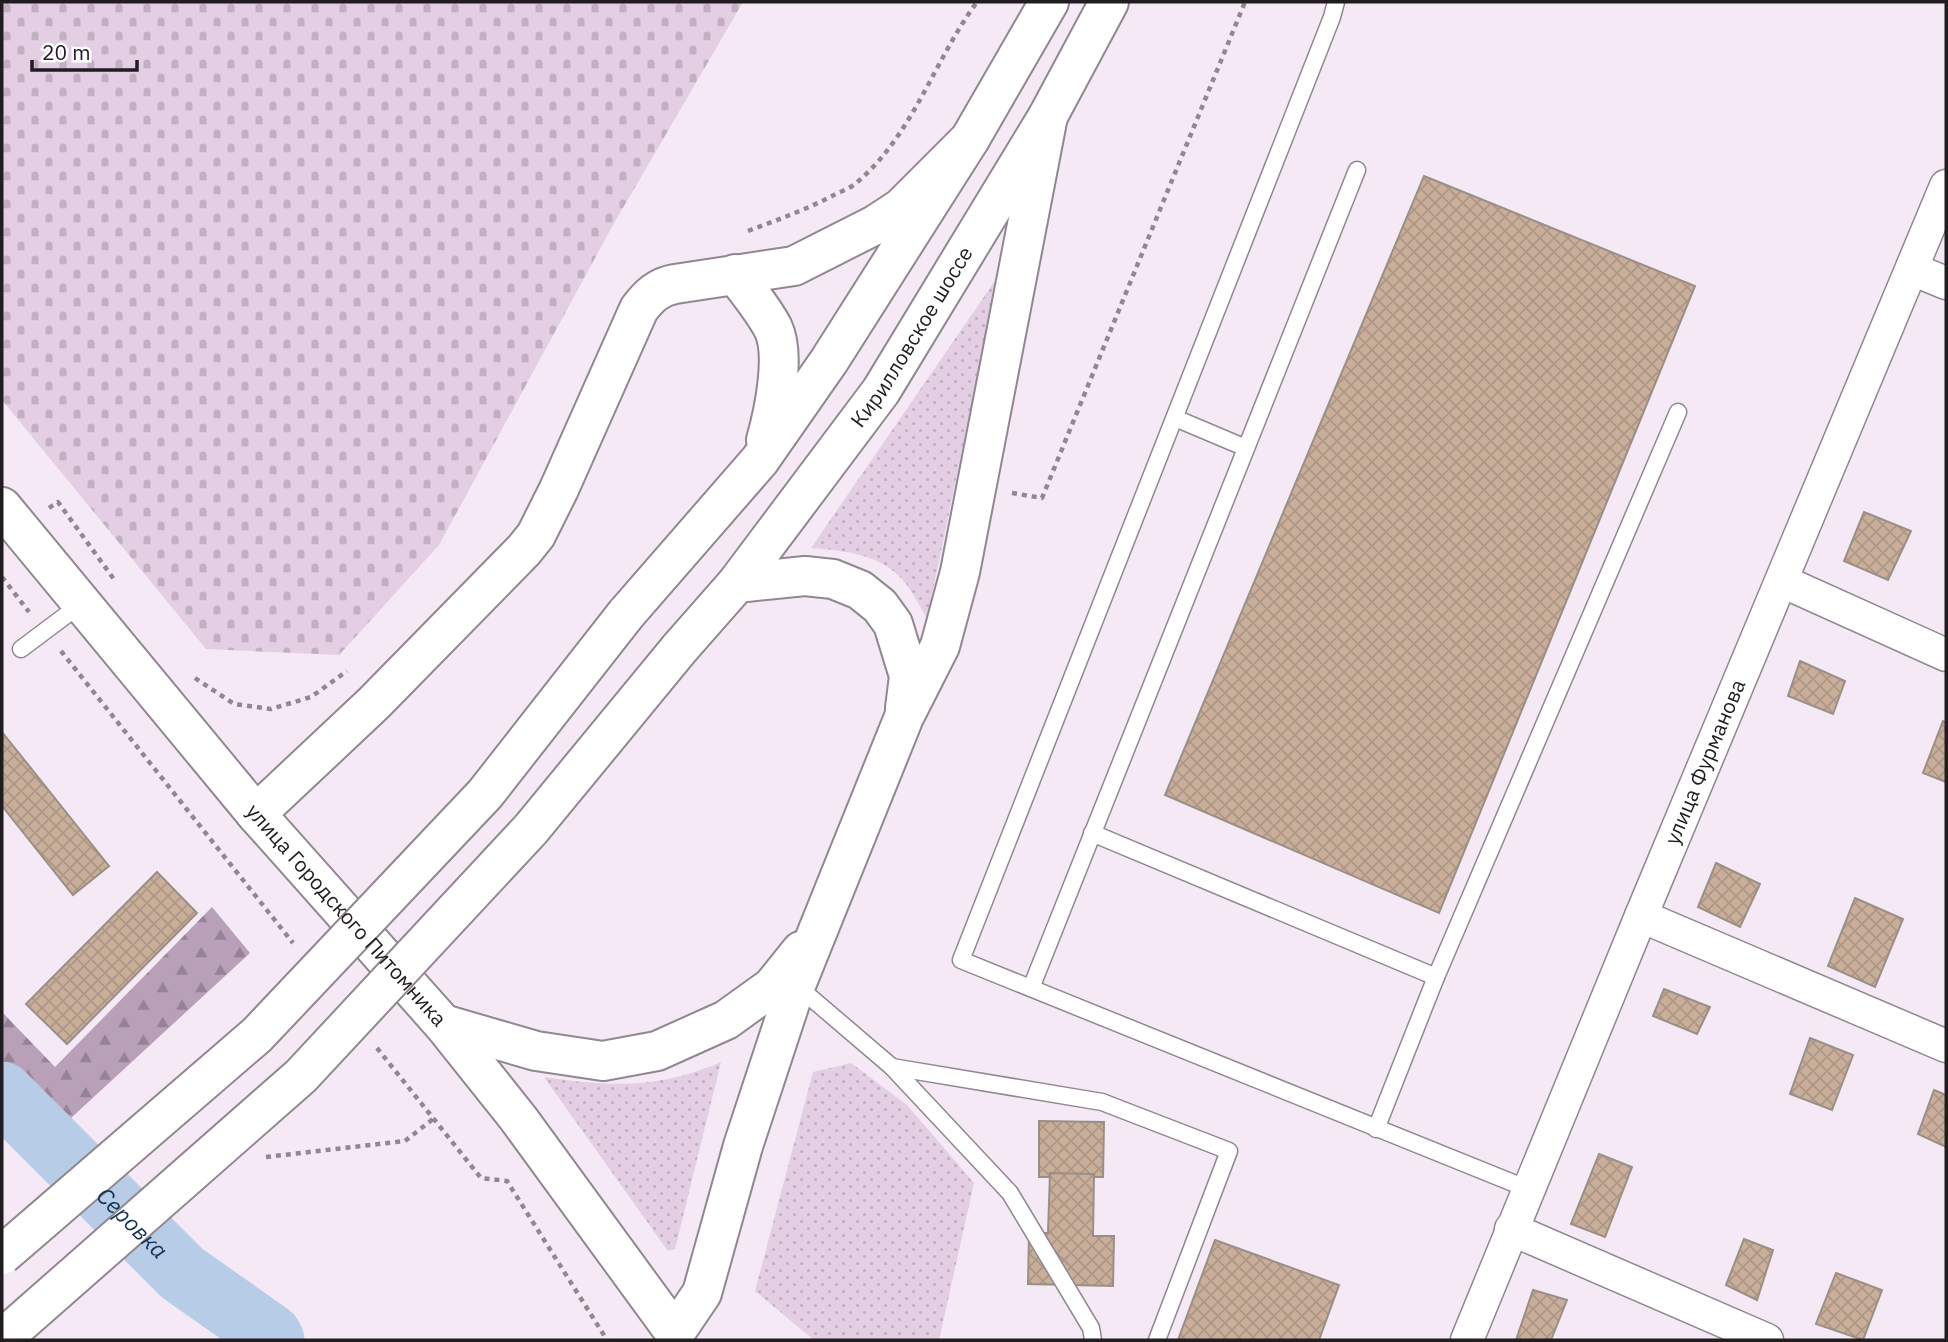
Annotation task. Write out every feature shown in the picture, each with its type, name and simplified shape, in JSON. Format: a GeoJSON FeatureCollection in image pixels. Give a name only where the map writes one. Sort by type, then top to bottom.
{"type":"FeatureCollection","features":[{"type":"Feature","properties":{"kind":"main road","name":"Кирилловское шоссе"},"geometry":{"type":"LineString","coordinates":[[2,1339],[301,1076],[531,829],[737,583],[881,391],[1048,116],[1110,2]]}},
{"type":"Feature","properties":{"kind":"main road"},"geometry":{"type":"LineString","coordinates":[[2,1255],[257,1035],[485,794],[626,614],[760,460],[829,362],[970,139],[1033,19]]}},
{"type":"Feature","properties":{"kind":"main road"},"geometry":{"type":"LineString","coordinates":[[796,985],[904,717],[940,646],[960,572],[1048,116]]}},
{"type":"Feature","properties":{"kind":"main road"},"geometry":{"type":"LineString","coordinates":[[256,814],[374,703],[536,535],[639,309],[646,300],[663,286],[794,266],[875,225],[901,208],[970,139]]}},
{"type":"Feature","properties":{"kind":"main road"},"geometry":{"type":"LineString","coordinates":[[735,274],[774,330],[779,363],[776,405],[760,460]]}},
{"type":"Feature","properties":{"kind":"main road","name":"улица Городского Питомника"},"geometry":{"type":"LineString","coordinates":[[2,508],[256,814],[443,1024],[518,1118],[675,1333],[702,1293],[743,1146],[796,985]]}},
{"type":"Feature","properties":{"kind":"main road"},"geometry":{"type":"LineString","coordinates":[[737,583],[804,576],[833,579],[860,590],[880,606],[893,624],[909,676],[904,717]]}},
{"type":"Feature","properties":{"kind":"main road"},"geometry":{"type":"LineString","coordinates":[[443,1024],[536,1051],[603,1061],[657,1051],[726,1020],[772,987],[815,933]]}},
{"type":"Feature","properties":{"kind":"street","name":"улица Фурманова"},"geometry":{"type":"LineString","coordinates":[[1466,1340],[1946,186]]}},
{"type":"Feature","properties":{"kind":"street"},"geometry":{"type":"LineString","coordinates":[[1912,269],[1946,283]]}},
{"type":"Feature","properties":{"kind":"street"},"geometry":{"type":"LineString","coordinates":[[1782,581],[1946,655]]}},
{"type":"Feature","properties":{"kind":"street"},"geometry":{"type":"LineString","coordinates":[[1641,916],[1946,1046]]}},
{"type":"Feature","properties":{"kind":"street"},"geometry":{"type":"LineString","coordinates":[[1511,1229],[1767,1340]]}},
{"type":"Feature","properties":{"kind":"lane"},"geometry":{"type":"LineString","coordinates":[[1336,2],[961,961],[1528,1189]]}},
{"type":"Feature","properties":{"kind":"lane"},"geometry":{"type":"LineString","coordinates":[[1031,988],[1357,170]]}},
{"type":"Feature","properties":{"kind":"lane"},"geometry":{"type":"LineString","coordinates":[[1376,1129],[1436,977],[1678,412]]}},
{"type":"Feature","properties":{"kind":"lane"},"geometry":{"type":"LineString","coordinates":[[1175,418],[1245,448]]}},
{"type":"Feature","properties":{"kind":"lane"},"geometry":{"type":"LineString","coordinates":[[21,649],[81,604]]}},
{"type":"Feature","properties":{"kind":"lane"},"geometry":{"type":"LineString","coordinates":[[1092,833],[1436,977]]}},
{"type":"Feature","properties":{"kind":"lane"},"geometry":{"type":"LineString","coordinates":[[796,985],[892,1067],[1010,1193],[1091,1328],[1094,1340]]}},
{"type":"Feature","properties":{"kind":"lane"},"geometry":{"type":"LineString","coordinates":[[892,1067],[1102,1102],[1229,1151],[1157,1340]]}},
{"type":"Feature","properties":{"kind":"path"},"geometry":{"type":"LineString","coordinates":[[748,231],[806,209],[854,185],[883,155],[917,107],[957,30],[976,2]]}},
{"type":"Feature","properties":{"kind":"path"},"geometry":{"type":"LineString","coordinates":[[1002,492],[1042,498],[1245,2]]}},
{"type":"Feature","properties":{"kind":"path"},"geometry":{"type":"LineString","coordinates":[[58,502],[120,588]]}},
{"type":"Feature","properties":{"kind":"path"},"geometry":{"type":"LineString","coordinates":[[2,577],[295,945]]}},
{"type":"Feature","properties":{"kind":"path"},"geometry":{"type":"LineString","coordinates":[[188,671],[234,704],[271,709],[311,697],[347,671]]}},
{"type":"Feature","properties":{"kind":"path"},"geometry":{"type":"LineString","coordinates":[[373,1043],[481,1178],[507,1181],[607,1340]]}},
{"type":"Feature","properties":{"kind":"path"},"geometry":{"type":"LineString","coordinates":[[255,1158],[405,1141],[433,1119]]}},
{"type":"Feature","properties":{"kind":"green space"},"geometry":{"type":"Polygon","coordinates":[[[2,2],[743,2],[613,225],[439,545],[339,655],[206,649],[2,400],[2,2]]]}},
{"type":"Feature","properties":{"kind":"green space"},"geometry":{"type":"Polygon","coordinates":[[[999,275],[927,618],[907,585],[898,575],[876,560],[851,553],[811,548],[999,275]]]}},
{"type":"Feature","properties":{"kind":"green space"},"geometry":{"type":"Polygon","coordinates":[[[212,907],[250,953],[58,1130],[2,1080],[2,1012],[55,1067],[212,907]]]}},
{"type":"Feature","properties":{"kind":"green space"},"geometry":{"type":"Polygon","coordinates":[[[721,1062],[675,1249],[668,1251],[544,1077],[591,1083],[634,1083],[676,1077],[721,1062]]]}},
{"type":"Feature","properties":{"kind":"green space"},"geometry":{"type":"Polygon","coordinates":[[[851,1063],[907,1105],[974,1183],[939,1340],[814,1340],[755,1291],[813,1072],[851,1063]]]}},
{"type":"Feature","properties":{"kind":"building"},"geometry":{"type":"Polygon","coordinates":[[[1424,176],[1695,286],[1439,913],[1165,795],[1424,176]]]}},
{"type":"Feature","properties":{"kind":"building"},"geometry":{"type":"Polygon","coordinates":[[[1864,512],[1911,531],[1888,580],[1844,561],[1864,512]]]}},
{"type":"Feature","properties":{"kind":"building"},"geometry":{"type":"Polygon","coordinates":[[[1800,661],[1845,681],[1833,714],[1788,696],[1800,661]]]}},
{"type":"Feature","properties":{"kind":"building"},"geometry":{"type":"Polygon","coordinates":[[[1943,721],[1946,723],[1946,782],[1923,773],[1943,721]]]}},
{"type":"Feature","properties":{"kind":"building"},"geometry":{"type":"Polygon","coordinates":[[[2,732],[109,866],[73,895],[2,806],[2,732]]]}},
{"type":"Feature","properties":{"kind":"building"},"geometry":{"type":"Polygon","coordinates":[[[1716,863],[1760,884],[1740,927],[1698,907],[1716,863]]]}},
{"type":"Feature","properties":{"kind":"building"},"geometry":{"type":"Polygon","coordinates":[[[157,872],[197,913],[67,1044],[26,1004],[157,872]]]}},
{"type":"Feature","properties":{"kind":"building"},"geometry":{"type":"Polygon","coordinates":[[[1855,898],[1903,919],[1875,987],[1828,966],[1855,898]]]}},
{"type":"Feature","properties":{"kind":"building"},"geometry":{"type":"Polygon","coordinates":[[[1664,989],[1710,1007],[1697,1034],[1653,1016],[1664,989]]]}},
{"type":"Feature","properties":{"kind":"building"},"geometry":{"type":"Polygon","coordinates":[[[1810,1038],[1853,1055],[1832,1110],[1790,1094],[1810,1038]]]}},
{"type":"Feature","properties":{"kind":"building"},"geometry":{"type":"Polygon","coordinates":[[[1934,1090],[1946,1095],[1946,1147],[1918,1134],[1934,1090]]]}},
{"type":"Feature","properties":{"kind":"building"},"geometry":{"type":"Polygon","coordinates":[[[1039,1121],[1104,1122],[1103,1177],[1039,1177],[1039,1121]]]}},
{"type":"Feature","properties":{"kind":"building"},"geometry":{"type":"Polygon","coordinates":[[[1599,1154],[1632,1167],[1605,1237],[1571,1224],[1599,1154]]]}},
{"type":"Feature","properties":{"kind":"building"},"geometry":{"type":"Polygon","coordinates":[[[1050,1173],[1094,1174],[1093,1236],[1114,1236],[1113,1286],[1028,1284],[1029,1233],[1048,1233],[1050,1173]]]}},
{"type":"Feature","properties":{"kind":"building"},"geometry":{"type":"Polygon","coordinates":[[[1744,1239],[1773,1250],[1757,1300],[1726,1285],[1744,1239]]]}},
{"type":"Feature","properties":{"kind":"building"},"geometry":{"type":"Polygon","coordinates":[[[1215,1240],[1339,1285],[1319,1340],[1178,1340],[1215,1240]]]}},
{"type":"Feature","properties":{"kind":"building"},"geometry":{"type":"Polygon","coordinates":[[[1836,1273],[1882,1290],[1863,1340],[1816,1324],[1836,1273]]]}},
{"type":"Feature","properties":{"kind":"building"},"geometry":{"type":"Polygon","coordinates":[[[1533,1290],[1567,1300],[1551,1340],[1516,1340],[1533,1290]]]}},
{"type":"Feature","properties":{"kind":"waterway","name":"Серовка"},"geometry":{"type":"LineString","coordinates":[[2,1093],[182,1273],[270,1335],[273,1340]]}}]}
